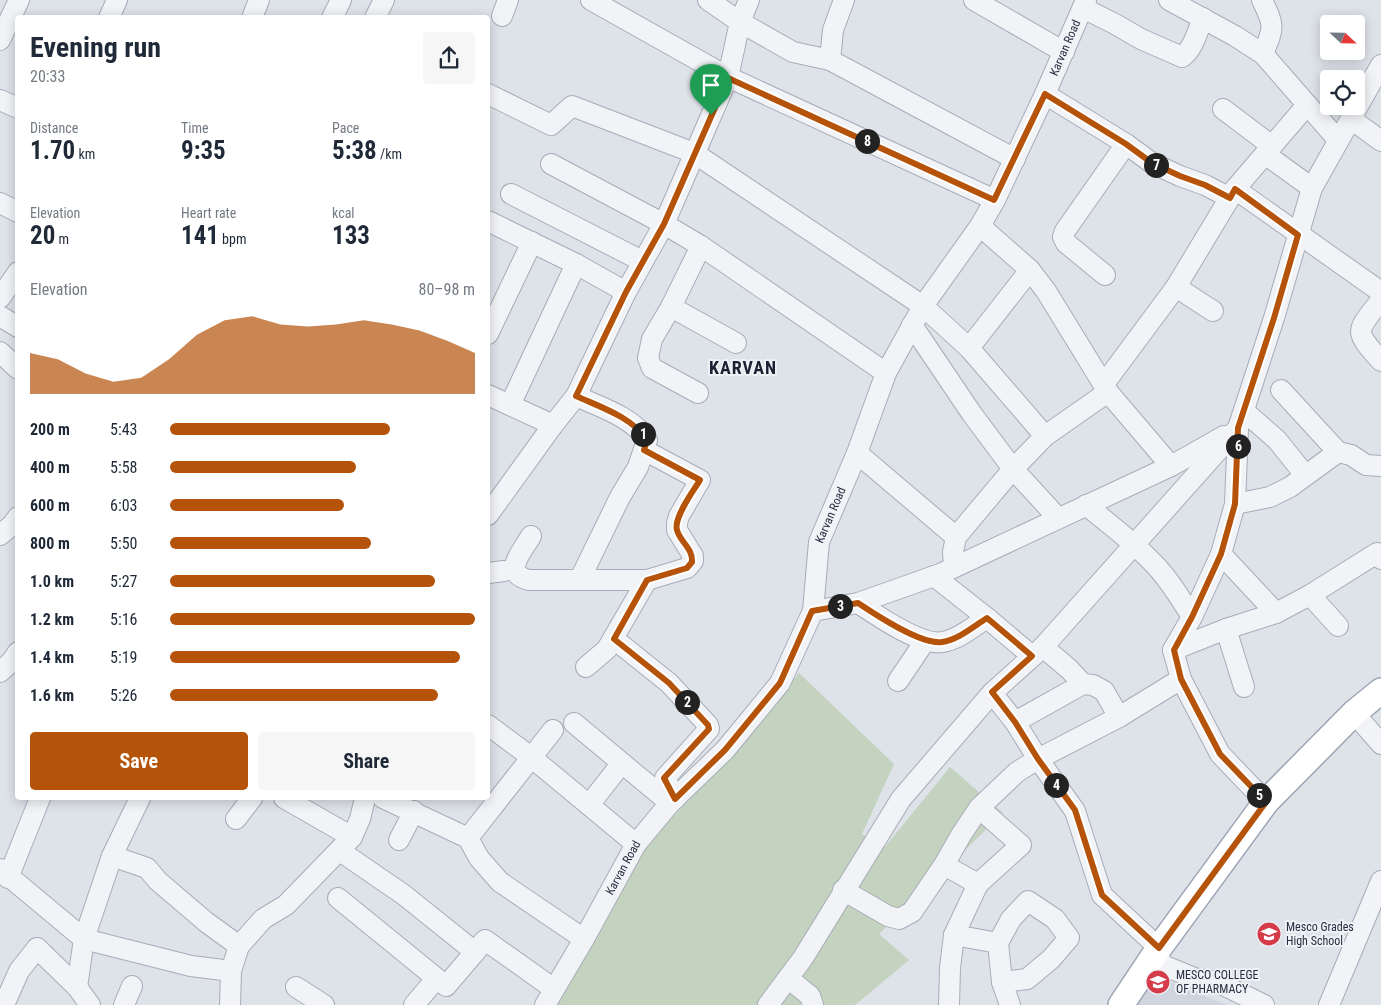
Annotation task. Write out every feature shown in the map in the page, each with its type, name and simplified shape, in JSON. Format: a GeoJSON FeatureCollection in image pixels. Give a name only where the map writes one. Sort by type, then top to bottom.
{"type":"FeatureCollection","features":[{"type":"Feature","properties":{"kind":"main road"},"geometry":{"type":"LineString","coordinates":[[1121,1005],[1159,948],[1266,802],[1354,713],[1381,691]]}},
{"type":"Feature","properties":{"kind":"street"},"geometry":{"type":"LineString","coordinates":[[0,40],[19,0]]}},
{"type":"Feature","properties":{"kind":"street"},"geometry":{"type":"LineString","coordinates":[[110,15],[117,0]]}},
{"type":"Feature","properties":{"kind":"street"},"geometry":{"type":"LineString","coordinates":[[253,15],[259,0]]}},
{"type":"Feature","properties":{"kind":"street"},"geometry":{"type":"LineString","coordinates":[[334,15],[341,0]]}},
{"type":"Feature","properties":{"kind":"street"},"geometry":{"type":"LineString","coordinates":[[376,15],[384,0]]}},
{"type":"Feature","properties":{"kind":"street"},"geometry":{"type":"LineString","coordinates":[[591,0],[728,78],[994,200]]}},
{"type":"Feature","properties":{"kind":"street"},"geometry":{"type":"LineString","coordinates":[[708,0],[740,22],[793,52],[830,60],[1015,159]]}},
{"type":"Feature","properties":{"kind":"street"},"geometry":{"type":"LineString","coordinates":[[490,512],[576,396],[626,292],[664,224],[728,78],[740,22],[749,0]]}},
{"type":"Feature","properties":{"kind":"street"},"geometry":{"type":"LineString","coordinates":[[830,60],[833,30],[844,0]]}},
{"type":"Feature","properties":{"kind":"street"},"geometry":{"type":"LineString","coordinates":[[974,0],[1064,52]]}},
{"type":"Feature","properties":{"kind":"street"},"geometry":{"type":"LineString","coordinates":[[1169,0],[1235,36],[1263,54],[1338,140]]}},
{"type":"Feature","properties":{"kind":"street"},"geometry":{"type":"LineString","coordinates":[[1262,0],[1271,19],[1272,32],[1263,54]]}},
{"type":"Feature","properties":{"kind":"street"},"geometry":{"type":"LineString","coordinates":[[1085,4],[1141,39],[1182,57],[1185,56],[1192,44],[1203,18]]}},
{"type":"Feature","properties":{"kind":"street","name":"Karvan Road"},"geometry":{"type":"LineString","coordinates":[[550,997],[636,844],[673,801],[725,750],[780,683],[812,611],[819,542],[858,453],[886,373],[923,306],[980,226],[1015,159],[1085,4]]}},
{"type":"Feature","properties":{"kind":"street"},"geometry":{"type":"LineString","coordinates":[[1266,802],[1220,754],[1181,679],[1174,650],[1192,617],[1221,554],[1235,504],[1241,419],[1274,318],[1312,188],[1338,140],[1352,120],[1381,64]]}},
{"type":"Feature","properties":{"kind":"street"},"geometry":{"type":"LineString","coordinates":[[1045,94],[1126,144],[1152,163],[1180,176],[1232,194],[1298,235],[1381,292]]}},
{"type":"Feature","properties":{"kind":"street"},"geometry":{"type":"LineString","coordinates":[[490,95],[552,125],[572,106],[694,153],[923,306],[969,348],[1045,436]]}},
{"type":"Feature","properties":{"kind":"street"},"geometry":{"type":"LineString","coordinates":[[0,100],[15,107]]}},
{"type":"Feature","properties":{"kind":"street"},"geometry":{"type":"LineString","coordinates":[[954,567],[953,552],[956,537],[1013,469],[1045,436],[1106,388],[1176,287],[1232,194],[1307,105]]}},
{"type":"Feature","properties":{"kind":"street"},"geometry":{"type":"LineString","coordinates":[[1223,109],[1312,188]]}},
{"type":"Feature","properties":{"kind":"street"},"geometry":{"type":"LineString","coordinates":[[1352,120],[1381,142]]}},
{"type":"Feature","properties":{"kind":"street"},"geometry":{"type":"LineString","coordinates":[[1105,275],[1066,243],[1063,238],[1065,231],[1126,144]]}},
{"type":"Feature","properties":{"kind":"street"},"geometry":{"type":"LineString","coordinates":[[551,164],[664,224],[701,246],[886,373]]}},
{"type":"Feature","properties":{"kind":"street"},"geometry":{"type":"LineString","coordinates":[[511,194],[642,261]]}},
{"type":"Feature","properties":{"kind":"street"},"geometry":{"type":"LineString","coordinates":[[0,203],[15,210]]}},
{"type":"Feature","properties":{"kind":"street"},"geometry":{"type":"LineString","coordinates":[[490,222],[576,264],[626,292]]}},
{"type":"Feature","properties":{"kind":"street"},"geometry":{"type":"LineString","coordinates":[[980,226],[1030,270],[1046,291],[1106,388],[1171,466]]}},
{"type":"Feature","properties":{"kind":"street"},"geometry":{"type":"LineString","coordinates":[[490,330],[532,242]]}},
{"type":"Feature","properties":{"kind":"street"},"geometry":{"type":"LineString","coordinates":[[698,393],[652,368],[648,358],[652,339],[671,308],[701,246]]}},
{"type":"Feature","properties":{"kind":"street"},"geometry":{"type":"LineString","coordinates":[[510,405],[576,264]]}},
{"type":"Feature","properties":{"kind":"street"},"geometry":{"type":"LineString","coordinates":[[969,348],[1030,270]]}},
{"type":"Feature","properties":{"kind":"street"},"geometry":{"type":"LineString","coordinates":[[1176,287],[1214,311]]}},
{"type":"Feature","properties":{"kind":"street"},"geometry":{"type":"LineString","coordinates":[[1381,300],[1361,330],[1362,341],[1381,362]]}},
{"type":"Feature","properties":{"kind":"street"},"geometry":{"type":"LineString","coordinates":[[671,308],[736,343]]}},
{"type":"Feature","properties":{"kind":"street"},"geometry":{"type":"LineString","coordinates":[[0,316],[15,325]]}},
{"type":"Feature","properties":{"kind":"street"},"geometry":{"type":"LineString","coordinates":[[912,325],[972,414],[1013,469],[1058,518]]}},
{"type":"Feature","properties":{"kind":"street"},"geometry":{"type":"LineString","coordinates":[[0,352],[15,366]]}},
{"type":"Feature","properties":{"kind":"street"},"geometry":{"type":"LineString","coordinates":[[1280,390],[1338,452],[1351,455],[1366,465],[1381,466]]}},
{"type":"Feature","properties":{"kind":"street"},"geometry":{"type":"LineString","coordinates":[[490,396],[553,425]]}},
{"type":"Feature","properties":{"kind":"street"},"geometry":{"type":"LineString","coordinates":[[576,396],[623,418],[642,433],[647,440],[638,467],[620,497],[580,579]]}},
{"type":"Feature","properties":{"kind":"street"},"geometry":{"type":"LineString","coordinates":[[812,611],[858,603],[934,576],[1171,466],[1241,419]]}},
{"type":"Feature","properties":{"kind":"street"},"geometry":{"type":"LineString","coordinates":[[1241,419],[1277,440],[1305,475]]}},
{"type":"Feature","properties":{"kind":"street"},"geometry":{"type":"LineString","coordinates":[[768,1005],[788,978],[901,799],[992,692],[1037,652],[1134,544],[1241,419]]}},
{"type":"Feature","properties":{"kind":"street"},"geometry":{"type":"LineString","coordinates":[[531,536],[514,564],[515,572],[520,578],[529,580],[647,580],[687,568],[692,562],[691,552],[677,530],[677,523],[679,516],[700,480],[644,450]]}},
{"type":"Feature","properties":{"kind":"street"},"geometry":{"type":"LineString","coordinates":[[1235,504],[1270,497],[1290,487],[1338,452]]}},
{"type":"Feature","properties":{"kind":"street"},"geometry":{"type":"LineString","coordinates":[[858,453],[956,537]]}},
{"type":"Feature","properties":{"kind":"street"},"geometry":{"type":"LineString","coordinates":[[1086,504],[1156,565],[1172,584],[1192,617]]}},
{"type":"Feature","properties":{"kind":"street"},"geometry":{"type":"LineString","coordinates":[[0,534],[15,522]]}},
{"type":"Feature","properties":{"kind":"street"},"geometry":{"type":"LineString","coordinates":[[1221,554],[1276,614]]}},
{"type":"Feature","properties":{"kind":"street"},"geometry":{"type":"LineString","coordinates":[[1174,650],[1226,629],[1276,614],[1380,554]]}},
{"type":"Feature","properties":{"kind":"street"},"geometry":{"type":"LineString","coordinates":[[934,576],[987,618],[1037,652],[1069,669],[1083,684]]}},
{"type":"Feature","properties":{"kind":"street"},"geometry":{"type":"LineString","coordinates":[[586,667],[607,649],[647,580]]}},
{"type":"Feature","properties":{"kind":"street"},"geometry":{"type":"LineString","coordinates":[[1310,595],[1338,626]]}},
{"type":"Feature","properties":{"kind":"street"},"geometry":{"type":"LineString","coordinates":[[858,603],[882,619],[925,641],[942,642],[956,637],[987,618]]}},
{"type":"Feature","properties":{"kind":"street"},"geometry":{"type":"LineString","coordinates":[[1226,629],[1244,686]]}},
{"type":"Feature","properties":{"kind":"street"},"geometry":{"type":"LineString","coordinates":[[614,639],[669,683],[708,725],[709,729],[664,778],[673,801]]}},
{"type":"Feature","properties":{"kind":"street"},"geometry":{"type":"LineString","coordinates":[[898,681],[925,641]]}},
{"type":"Feature","properties":{"kind":"street"},"geometry":{"type":"LineString","coordinates":[[844,890],[888,916],[899,919],[912,912],[979,808],[1017,772],[1119,717],[1181,679]]}},
{"type":"Feature","properties":{"kind":"street"},"geometry":{"type":"LineString","coordinates":[[1015,722],[1083,684],[1093,685],[1104,691],[1119,717]]}},
{"type":"Feature","properties":{"kind":"street"},"geometry":{"type":"LineString","coordinates":[[992,692],[1015,722],[1038,759],[1075,810],[1102,895],[1159,948],[1160,964],[1194,978],[1217,982],[1264,1005]]}},
{"type":"Feature","properties":{"kind":"street"},"geometry":{"type":"LineString","coordinates":[[1354,713],[1381,744]]}},
{"type":"Feature","properties":{"kind":"street"},"geometry":{"type":"LineString","coordinates":[[574,723],[621,764],[673,801]]}},
{"type":"Feature","properties":{"kind":"street"},"geometry":{"type":"LineString","coordinates":[[490,726],[531,756],[636,844]]}},
{"type":"Feature","properties":{"kind":"street"},"geometry":{"type":"LineString","coordinates":[[468,838],[553,730]]}},
{"type":"Feature","properties":{"kind":"street"},"geometry":{"type":"LineString","coordinates":[[589,805],[621,764]]}},
{"type":"Feature","properties":{"kind":"street"},"geometry":{"type":"LineString","coordinates":[[39,800],[4,873],[84,939],[191,966],[231,971]]}},
{"type":"Feature","properties":{"kind":"street"},"geometry":{"type":"LineString","coordinates":[[78,987],[84,939],[112,856],[139,800]]}},
{"type":"Feature","properties":{"kind":"street"},"geometry":{"type":"LineString","coordinates":[[236,818],[250,800]]}},
{"type":"Feature","properties":{"kind":"street"},"geometry":{"type":"LineString","coordinates":[[287,800],[346,844],[404,895],[476,952]]}},
{"type":"Feature","properties":{"kind":"street"},"geometry":{"type":"LineString","coordinates":[[230,1005],[231,971],[238,946],[263,919],[286,905],[346,844],[360,819],[365,800]]}},
{"type":"Feature","properties":{"kind":"street"},"geometry":{"type":"LineString","coordinates":[[387,800],[468,838],[479,858],[500,882],[584,939]]}},
{"type":"Feature","properties":{"kind":"street"},"geometry":{"type":"LineString","coordinates":[[950,1005],[950,968],[954,935],[978,884],[1021,844],[979,808]]}},
{"type":"Feature","properties":{"kind":"street"},"geometry":{"type":"LineString","coordinates":[[399,840],[414,812]]}},
{"type":"Feature","properties":{"kind":"street"},"geometry":{"type":"LineString","coordinates":[[112,856],[147,868],[158,881],[206,922],[238,946]]}},
{"type":"Feature","properties":{"kind":"street"},"geometry":{"type":"LineString","coordinates":[[944,865],[978,884]]}},
{"type":"Feature","properties":{"kind":"street"},"geometry":{"type":"LineString","coordinates":[[1329,1005],[1381,881]]}},
{"type":"Feature","properties":{"kind":"street"},"geometry":{"type":"LineString","coordinates":[[338,898],[446,986],[485,940],[550,997]]}},
{"type":"Feature","properties":{"kind":"street"},"geometry":{"type":"LineString","coordinates":[[1002,982],[1027,979],[1051,958],[1069,938],[1055,919],[1028,901],[1011,920],[998,943],[1002,982],[1010,1005]]}},
{"type":"Feature","properties":{"kind":"street"},"geometry":{"type":"LineString","coordinates":[[954,935],[998,943]]}},
{"type":"Feature","properties":{"kind":"street"},"geometry":{"type":"LineString","coordinates":[[1,1005],[19,971],[37,948],[78,987],[90,1005]]}},
{"type":"Feature","properties":{"kind":"street"},"geometry":{"type":"LineString","coordinates":[[788,978],[810,996],[813,1005]]}},
{"type":"Feature","properties":{"kind":"street"},"geometry":{"type":"LineString","coordinates":[[414,1005],[436,979]]}},
{"type":"Feature","properties":{"kind":"street"},"geometry":{"type":"LineString","coordinates":[[124,1005],[132,986]]}},
{"type":"Feature","properties":{"kind":"street"},"geometry":{"type":"LineString","coordinates":[[296,987],[324,1005]]}},
{"type":"Feature","properties":{"kind":"shaded area","name":"MESCO COLLEGE OF PHARMACY"},"geometry":{"type":"Polygon","coordinates":[[[1149,973],[1227,1005],[1136,1005],[1149,973]]]}},
{"type":"Feature","properties":{"kind":"green space"},"geometry":{"type":"Polygon","coordinates":[[[799,673],[894,764],[862,834],[885,847],[950,767],[1003,813],[879,934],[909,960],[855,1005],[554,1005],[644,847],[735,752],[799,673]]]}},
{"type":"Feature","properties":{"kind":"place","name":"Mesco Grades High School"},"geometry":{"type":"Point","coordinates":[1269,934]}},
{"type":"Feature","properties":{"kind":"place","name":"MESCO COLLEGE OF PHARMACY"},"geometry":{"type":"Point","coordinates":[1158,982]}},
{"type":"Feature","properties":{"kind":"district","name":"KARVAN"},"geometry":{"type":"Point","coordinates":[743,368]}},
{"type":"Feature","properties":{"kind":"route"},"geometry":{"type":"LineString","coordinates":[[728,78],[994,200],[1045,94],[1126,144],[1152,163],[1205,185],[1230,198],[1235,189],[1298,235],[1274,318],[1238,428],[1235,504],[1221,554],[1192,617],[1174,650],[1181,679],[1220,754],[1266,802],[1159,948],[1102,895],[1075,810],[1038,759],[1015,722],[992,692],[1032,656],[987,618],[956,637],[942,642],[925,641],[882,619],[858,603],[812,611],[780,683],[725,750],[675,799],[668,787],[664,778],[709,729],[708,725],[669,683],[614,639],[647,580],[687,568],[692,562],[693,556],[677,530],[677,523],[679,516],[700,480],[644,450],[647,440],[642,433],[623,418],[576,396],[626,292],[664,224],[711,115],[728,78]]}}]}
